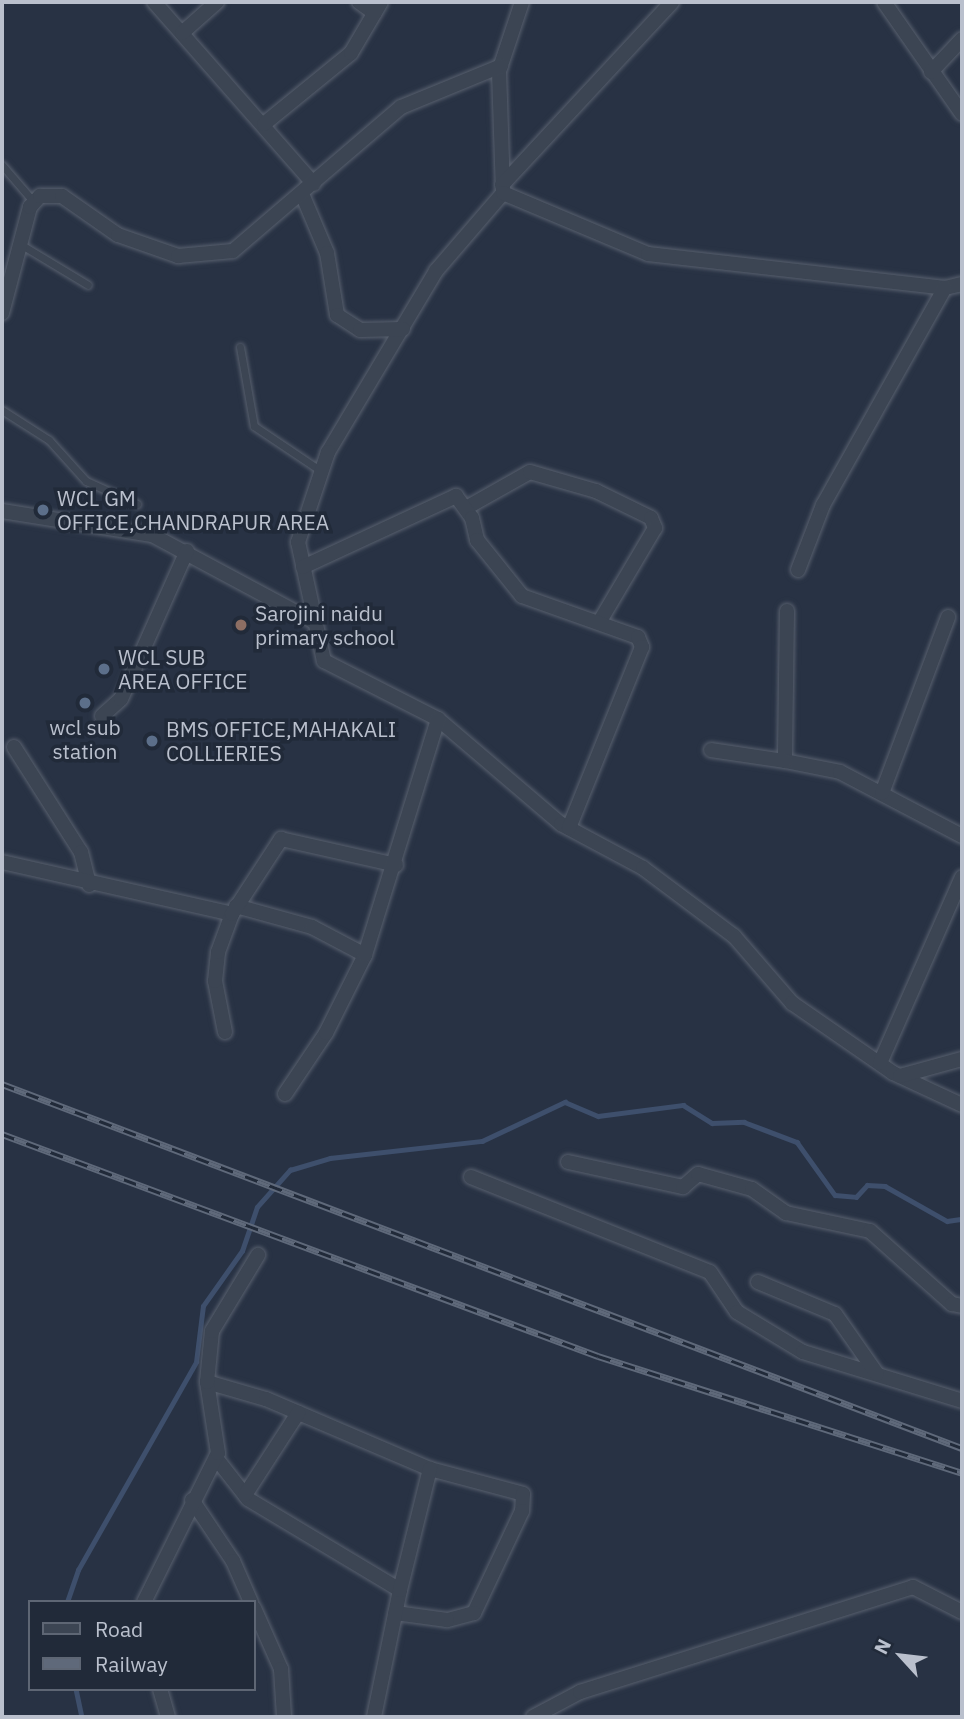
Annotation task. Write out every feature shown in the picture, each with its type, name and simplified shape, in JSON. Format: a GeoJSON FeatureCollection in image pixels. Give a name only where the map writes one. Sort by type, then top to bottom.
{"type":"FeatureCollection","features":[{"type":"Feature","properties":{"kind":"street"},"geometry":{"type":"LineString","coordinates":[[154,2],[314,184]]}},
{"type":"Feature","properties":{"kind":"street"},"geometry":{"type":"LineString","coordinates":[[182,33],[217,2]]}},
{"type":"Feature","properties":{"kind":"street"},"geometry":{"type":"LineString","coordinates":[[264,124],[344,61],[378,7],[359,2]]}},
{"type":"Feature","properties":{"kind":"street"},"geometry":{"type":"LineString","coordinates":[[502,189],[501,66],[522,2]]}},
{"type":"Feature","properties":{"kind":"street"},"geometry":{"type":"LineString","coordinates":[[672,2],[502,189],[436,271],[321,472],[298,542],[324,661],[438,719],[569,828],[643,868],[734,936],[792,1003],[900,1076],[962,1105]]}},
{"type":"Feature","properties":{"kind":"street"},"geometry":{"type":"LineString","coordinates":[[884,2],[962,114]]}},
{"type":"Feature","properties":{"kind":"street"},"geometry":{"type":"LineString","coordinates":[[931,72],[962,40]]}},
{"type":"Feature","properties":{"kind":"street"},"geometry":{"type":"LineString","coordinates":[[2,313],[33,201],[62,196],[124,239],[191,257],[242,247],[401,107],[501,66]]}},
{"type":"Feature","properties":{"kind":"street"},"geometry":{"type":"LineString","coordinates":[[502,189],[648,254],[945,288],[962,284]]}},
{"type":"Feature","properties":{"kind":"street"},"geometry":{"type":"LineString","coordinates":[[302,194],[327,253],[337,315],[360,330],[403,329]]}},
{"type":"Feature","properties":{"kind":"street"},"geometry":{"type":"LineString","coordinates":[[798,569],[824,505],[945,288]]}},
{"type":"Feature","properties":{"kind":"street"},"geometry":{"type":"LineString","coordinates":[[466,508],[530,472],[596,491],[651,518],[655,528],[600,621]]}},
{"type":"Feature","properties":{"kind":"street"},"geometry":{"type":"LineString","coordinates":[[303,567],[454,497],[466,508],[477,540],[522,596],[634,634],[642,647],[569,828]]}},
{"type":"Feature","properties":{"kind":"street"},"geometry":{"type":"LineString","coordinates":[[2,511],[136,531],[187,551],[316,623]]}},
{"type":"Feature","properties":{"kind":"street"},"geometry":{"type":"LineString","coordinates":[[102,716],[121,699],[187,551]]}},
{"type":"Feature","properties":{"kind":"street"},"geometry":{"type":"LineString","coordinates":[[785,761],[787,611]]}},
{"type":"Feature","properties":{"kind":"street"},"geometry":{"type":"LineString","coordinates":[[882,793],[948,617]]}},
{"type":"Feature","properties":{"kind":"street"},"geometry":{"type":"LineString","coordinates":[[285,1094],[326,1033],[365,956],[396,865],[438,719]]}},
{"type":"Feature","properties":{"kind":"street"},"geometry":{"type":"LineString","coordinates":[[14,747],[81,852],[89,885]]}},
{"type":"Feature","properties":{"kind":"street"},"geometry":{"type":"LineString","coordinates":[[711,750],[840,772],[962,836]]}},
{"type":"Feature","properties":{"kind":"street"},"geometry":{"type":"LineString","coordinates":[[225,1032],[215,968],[234,910],[281,839],[396,865]]}},
{"type":"Feature","properties":{"kind":"street"},"geometry":{"type":"LineString","coordinates":[[2,862],[89,885],[234,910],[312,928],[365,956]]}},
{"type":"Feature","properties":{"kind":"street"},"geometry":{"type":"LineString","coordinates":[[880,1063],[962,877]]}},
{"type":"Feature","properties":{"kind":"street"},"geometry":{"type":"LineString","coordinates":[[900,1076],[962,1059]]}},
{"type":"Feature","properties":{"kind":"street"},"geometry":{"type":"LineString","coordinates":[[568,1162],[683,1187],[698,1174],[752,1189],[786,1213],[870,1231],[951,1304],[962,1306]]}},
{"type":"Feature","properties":{"kind":"street"},"geometry":{"type":"LineString","coordinates":[[471,1177],[710,1272],[737,1312],[803,1352],[962,1401]]}},
{"type":"Feature","properties":{"kind":"street"},"geometry":{"type":"LineString","coordinates":[[258,1255],[212,1331],[207,1382],[216,1458],[244,1494],[400,1590]]}},
{"type":"Feature","properties":{"kind":"street"},"geometry":{"type":"LineString","coordinates":[[758,1282],[835,1314],[877,1374]]}},
{"type":"Feature","properties":{"kind":"street"},"geometry":{"type":"LineString","coordinates":[[207,1382],[298,1413],[430,1469],[517,1488],[525,1503],[474,1613],[447,1620],[395,1613]]}},
{"type":"Feature","properties":{"kind":"street"},"geometry":{"type":"LineString","coordinates":[[244,1494],[298,1413]]}},
{"type":"Feature","properties":{"kind":"street"},"geometry":{"type":"LineString","coordinates":[[145,1600],[192,1500],[216,1458]]}},
{"type":"Feature","properties":{"kind":"street"},"geometry":{"type":"LineString","coordinates":[[374,1717],[400,1590],[430,1469]]}},
{"type":"Feature","properties":{"kind":"street"},"geometry":{"type":"LineString","coordinates":[[192,1500],[227,1549],[250,1600]]}},
{"type":"Feature","properties":{"kind":"street"},"geometry":{"type":"LineString","coordinates":[[533,1717],[580,1692],[913,1587],[962,1612]]}},
{"type":"Feature","properties":{"kind":"street"},"geometry":{"type":"LineString","coordinates":[[256,1613],[284,1683],[284,1717]]}},
{"type":"Feature","properties":{"kind":"street"},"geometry":{"type":"LineString","coordinates":[[161,1691],[168,1717]]}},
{"type":"Feature","properties":{"kind":"lane"},"geometry":{"type":"LineString","coordinates":[[2,165],[33,201]]}},
{"type":"Feature","properties":{"kind":"lane"},"geometry":{"type":"LineString","coordinates":[[20,244],[88,285]]}},
{"type":"Feature","properties":{"kind":"lane"},"geometry":{"type":"LineString","coordinates":[[240,348],[254,426],[321,472]]}},
{"type":"Feature","properties":{"kind":"lane"},"geometry":{"type":"LineString","coordinates":[[2,410],[49,440],[86,481],[137,504]]}},
{"type":"Feature","properties":{"kind":"waterway"},"geometry":{"type":"LineString","coordinates":[[68,1600],[78,1570],[196,1362],[203,1306],[242,1251],[257,1207],[290,1170],[330,1158],[482,1141],[565,1102],[598,1116],[683,1105],[712,1123],[744,1122],[797,1142],[835,1195],[856,1197],[867,1185],[885,1186],[947,1221],[962,1219]]}},
{"type":"Feature","properties":{"kind":"waterway"},"geometry":{"type":"LineString","coordinates":[[76,1691],[82,1717]]}},
{"type":"Feature","properties":{"kind":"railway"},"geometry":{"type":"LineString","coordinates":[[2,1084],[962,1448]]}},
{"type":"Feature","properties":{"kind":"railway"},"geometry":{"type":"LineString","coordinates":[[2,1134],[598,1356],[962,1473]]}},
{"type":"Feature","properties":{"kind":"place","name":"WCL GM OFFICE,CHANDRAPUR AREA"},"geometry":{"type":"Point","coordinates":[43,510]}},
{"type":"Feature","properties":{"kind":"place","name":"Sarojini naidu primary school"},"geometry":{"type":"Point","coordinates":[241,625]}},
{"type":"Feature","properties":{"kind":"place","name":"WCL SUB AREA OFFICE"},"geometry":{"type":"Point","coordinates":[104,669]}},
{"type":"Feature","properties":{"kind":"place","name":"wcl sub station"},"geometry":{"type":"Point","coordinates":[85,703]}},
{"type":"Feature","properties":{"kind":"place","name":"BMS OFFICE,MAHAKALI COLLIERIES"},"geometry":{"type":"Point","coordinates":[152,741]}}]}
